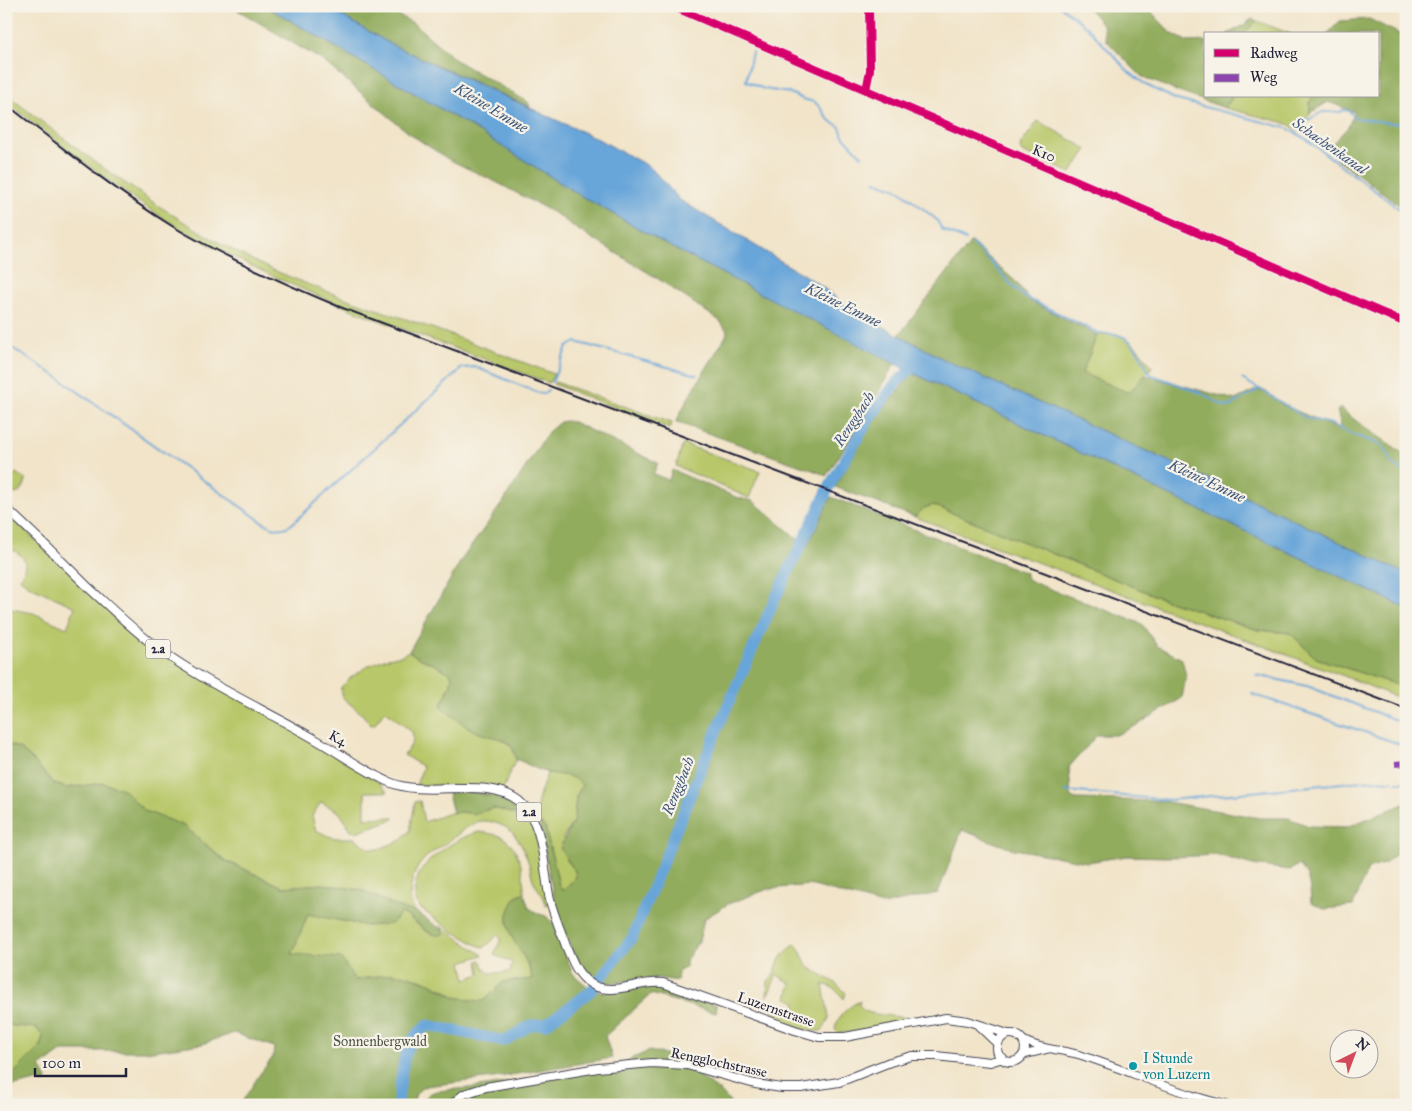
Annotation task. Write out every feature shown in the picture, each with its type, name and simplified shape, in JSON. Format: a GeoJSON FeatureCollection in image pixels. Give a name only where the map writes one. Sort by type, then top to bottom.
{"type":"FeatureCollection","features":[{"type":"Feature","properties":{"kind":"main road","name":"K10"},"geometry":{"type":"LineString","coordinates":[[672,6],[1406,323]]}},
{"type":"Feature","properties":{"kind":"main road","name":"K4"},"geometry":{"type":"LineString","coordinates":[[6,508],[138,633],[183,666],[218,687],[312,737],[393,784],[410,788],[486,789],[505,793],[520,802],[527,809],[536,824],[553,911],[575,968],[582,977],[597,987]]}},
{"type":"Feature","properties":{"kind":"main road","name":"Luzernstrasse"},"geometry":{"type":"LineString","coordinates":[[597,987],[613,989],[652,982],[668,984],[795,1030],[826,1038],[854,1036],[938,1018],[964,1020],[1008,1034]]}},
{"type":"Feature","properties":{"kind":"main road","name":"Luzernstrasse"},"geometry":{"type":"LineString","coordinates":[[979,1026],[998,1046]]}},
{"type":"Feature","properties":{"kind":"main road"},"geometry":{"type":"LineString","coordinates":[[983,1061],[998,1046],[1002,1038],[1008,1034],[1016,1035],[1033,1045],[1069,1052],[1172,1089],[1227,1105]]}},
{"type":"Feature","properties":{"kind":"main road"},"geometry":{"type":"LineString","coordinates":[[1022,1039],[1025,1047],[1023,1055]]}},
{"type":"Feature","properties":{"kind":"main road"},"geometry":{"type":"LineString","coordinates":[[998,1046],[1003,1058],[1010,1061],[1014,1061],[1023,1055],[1048,1049]]}},
{"type":"Feature","properties":{"kind":"main road","name":"Rengglochstrasse"},"geometry":{"type":"LineString","coordinates":[[451,1105],[458,1098],[475,1090],[598,1068],[652,1062],[676,1064],[755,1084],[782,1088],[801,1088],[840,1082],[895,1060],[912,1056],[936,1056],[983,1061],[1003,1058]]}},
{"type":"Feature","properties":{"kind":"street"},"geometry":{"type":"LineString","coordinates":[[866,90],[870,70],[870,6]]}},
{"type":"Feature","properties":{"kind":"green space"},"geometry":{"type":"Polygon","coordinates":[[[231,6],[266,6],[468,125],[583,197],[673,248],[895,363],[864,418],[826,476],[676,422],[687,400],[726,336],[727,331],[720,321],[657,278],[580,231],[556,214],[448,159],[410,134],[323,61],[231,6]]]}},
{"type":"Feature","properties":{"kind":"green space"},"geometry":{"type":"Polygon","coordinates":[[[325,6],[381,6],[413,23],[457,61],[528,102],[530,107],[394,46],[325,6]]]}},
{"type":"Feature","properties":{"kind":"green space"},"geometry":{"type":"Polygon","coordinates":[[[1086,6],[1146,6],[1171,33],[1188,42],[1204,41],[1204,98],[1232,98],[1225,108],[1176,91],[1141,76],[1106,40],[1103,25],[1086,6]]]}},
{"type":"Feature","properties":{"kind":"green space"},"geometry":{"type":"Polygon","coordinates":[[[1252,19],[1257,21],[1246,32],[1231,32],[1252,19]]]}},
{"type":"Feature","properties":{"kind":"green space"},"geometry":{"type":"Polygon","coordinates":[[[1369,19],[1406,37],[1406,210],[1335,157],[1331,145],[1347,128],[1355,112],[1328,102],[1310,113],[1312,98],[1380,98],[1380,32],[1329,32],[1340,21],[1369,19]]]}},
{"type":"Feature","properties":{"kind":"green space"},"geometry":{"type":"Polygon","coordinates":[[[1257,21],[1286,32],[1246,32],[1257,21]]]}},
{"type":"Feature","properties":{"kind":"green space"},"geometry":{"type":"Polygon","coordinates":[[[6,94],[129,186],[193,227],[260,264],[325,291],[432,328],[554,374],[549,383],[366,315],[277,278],[233,257],[166,220],[119,188],[6,102],[6,94]]]}},
{"type":"Feature","properties":{"kind":"green space"},"geometry":{"type":"Polygon","coordinates":[[[1232,98],[1312,98],[1310,113],[1297,131],[1290,125],[1282,122],[1225,108],[1232,98]]]}},
{"type":"Feature","properties":{"kind":"green space"},"geometry":{"type":"Polygon","coordinates":[[[1038,121],[1087,149],[1071,173],[1022,152],[1021,144],[1038,121]]]}},
{"type":"Feature","properties":{"kind":"green space"},"geometry":{"type":"Polygon","coordinates":[[[971,242],[1016,282],[1030,301],[1097,335],[1082,373],[1129,393],[1145,375],[1235,400],[1256,390],[1265,391],[1283,405],[1338,429],[1341,425],[1337,411],[1340,408],[1406,456],[1406,574],[1208,479],[949,362],[899,335],[971,242]]]}},
{"type":"Feature","properties":{"kind":"green space"},"geometry":{"type":"Polygon","coordinates":[[[1117,334],[1133,343],[1152,367],[1129,394],[1082,373],[1097,335],[1117,334]]]}},
{"type":"Feature","properties":{"kind":"green space"},"geometry":{"type":"Polygon","coordinates":[[[913,373],[1406,608],[1406,688],[1316,658],[1290,633],[1258,630],[1166,600],[933,505],[924,508],[915,517],[835,487],[874,420],[913,373]]]}},
{"type":"Feature","properties":{"kind":"green space"},"geometry":{"type":"Polygon","coordinates":[[[555,382],[672,423],[670,429],[553,384],[555,382]]]}},
{"type":"Feature","properties":{"kind":"green space"},"geometry":{"type":"Polygon","coordinates":[[[560,422],[573,422],[658,463],[653,474],[669,480],[672,470],[738,498],[753,501],[807,547],[831,497],[1026,573],[1026,578],[1037,584],[1142,624],[1157,646],[1182,659],[1186,676],[1182,698],[1116,735],[1097,735],[1069,767],[1071,797],[1076,799],[1161,801],[1260,818],[1288,818],[1309,826],[1347,827],[1406,803],[1406,845],[1386,863],[1368,869],[1353,906],[1324,909],[1311,903],[1307,877],[1299,865],[1290,870],[1253,865],[1217,855],[1127,856],[1087,862],[1009,848],[962,830],[938,893],[883,905],[810,885],[768,889],[728,904],[704,919],[699,941],[686,960],[686,967],[678,972],[677,981],[659,978],[609,983],[598,981],[582,967],[573,953],[557,914],[539,822],[545,827],[559,885],[564,890],[576,877],[575,871],[560,848],[574,820],[576,797],[582,785],[569,776],[545,772],[516,759],[514,751],[506,742],[477,732],[456,718],[441,706],[451,684],[452,675],[409,651],[462,559],[503,502],[548,432],[560,422]]]}},
{"type":"Feature","properties":{"kind":"green space"},"geometry":{"type":"Polygon","coordinates":[[[683,444],[760,471],[749,498],[676,466],[683,444]]]}},
{"type":"Feature","properties":{"kind":"green space"},"geometry":{"type":"Polygon","coordinates":[[[16,473],[26,480],[23,488],[15,494],[6,486],[16,473]]]}},
{"type":"Feature","properties":{"kind":"green space"},"geometry":{"type":"Polygon","coordinates":[[[933,505],[1166,600],[1258,630],[1290,633],[1316,658],[1406,688],[1406,701],[1344,676],[915,517],[924,508],[933,505]]]}},
{"type":"Feature","properties":{"kind":"green space"},"geometry":{"type":"Polygon","coordinates":[[[15,521],[137,635],[380,783],[388,792],[365,792],[365,818],[393,817],[394,819],[356,832],[351,830],[339,812],[321,802],[312,816],[316,830],[336,838],[354,838],[370,849],[379,849],[399,841],[410,831],[415,802],[420,801],[424,822],[450,813],[475,814],[493,808],[521,815],[498,799],[471,792],[503,797],[513,801],[522,809],[535,833],[542,863],[548,905],[546,906],[543,896],[533,880],[530,866],[518,839],[507,828],[491,822],[481,821],[469,826],[431,853],[421,863],[413,877],[410,890],[411,902],[416,912],[402,909],[361,890],[323,884],[283,887],[224,860],[184,826],[145,811],[123,789],[103,783],[66,788],[53,783],[32,759],[19,748],[6,744],[6,608],[33,613],[67,628],[75,607],[30,586],[20,579],[25,567],[24,559],[6,547],[7,529],[15,521]]]}},
{"type":"Feature","properties":{"kind":"green space"},"geometry":{"type":"Polygon","coordinates":[[[409,651],[452,675],[451,683],[441,706],[444,709],[476,732],[489,736],[498,736],[512,747],[516,759],[503,789],[495,787],[416,785],[423,767],[404,755],[413,741],[412,732],[385,710],[375,724],[371,725],[362,714],[343,698],[341,687],[349,679],[368,666],[409,651]]]}},
{"type":"Feature","properties":{"kind":"green space","name":"Sonnenbergwald"},"geometry":{"type":"Polygon","coordinates":[[[6,744],[19,748],[32,759],[53,783],[66,788],[103,783],[123,789],[145,811],[184,826],[224,860],[283,887],[323,884],[361,890],[402,909],[416,912],[444,931],[445,933],[434,935],[401,913],[391,924],[367,926],[308,914],[292,954],[341,958],[355,980],[391,974],[406,975],[430,983],[455,997],[477,1001],[485,1000],[503,982],[532,979],[527,963],[513,939],[508,923],[508,914],[516,896],[524,893],[529,908],[546,916],[553,923],[573,974],[587,986],[604,993],[656,986],[717,1005],[716,1013],[651,994],[605,1036],[612,1058],[493,1078],[426,1086],[417,1093],[414,1105],[240,1105],[273,1057],[274,1047],[234,1033],[202,1044],[152,1051],[63,1051],[40,1067],[47,1079],[45,1083],[36,1081],[6,1088],[6,1077],[12,1075],[40,1047],[43,1036],[36,1028],[6,1025],[6,744]]]}},
{"type":"Feature","properties":{"kind":"green space"},"geometry":{"type":"Polygon","coordinates":[[[547,773],[571,777],[582,785],[576,797],[574,820],[563,838],[566,859],[575,871],[576,877],[564,890],[559,885],[545,827],[539,823],[536,812],[547,773]]]}},
{"type":"Feature","properties":{"kind":"green space"},"geometry":{"type":"Polygon","coordinates":[[[471,792],[499,799],[522,816],[493,808],[475,814],[453,813],[448,793],[471,792]]]}},
{"type":"Feature","properties":{"kind":"green space"},"geometry":{"type":"Polygon","coordinates":[[[480,832],[500,836],[507,840],[520,861],[524,893],[516,896],[513,938],[523,954],[533,979],[503,982],[485,1000],[477,1001],[455,997],[421,979],[391,974],[355,980],[292,954],[308,914],[367,926],[400,913],[406,915],[427,932],[444,931],[440,926],[483,955],[462,962],[466,979],[480,974],[478,961],[481,960],[489,973],[510,972],[512,962],[494,955],[501,939],[497,935],[484,947],[479,946],[449,929],[421,909],[415,898],[417,879],[427,863],[452,844],[480,832]]]}},
{"type":"Feature","properties":{"kind":"green space"},"geometry":{"type":"Polygon","coordinates":[[[795,944],[808,967],[834,982],[846,993],[844,999],[832,987],[823,985],[829,1018],[823,1030],[811,1031],[803,1029],[769,1015],[771,1009],[791,1016],[796,1002],[787,998],[791,983],[777,975],[767,997],[768,981],[773,976],[780,958],[795,944]]]}},
{"type":"Feature","properties":{"kind":"green space"},"geometry":{"type":"Polygon","coordinates":[[[860,1001],[859,1005],[864,1011],[908,1018],[907,1020],[855,1032],[838,1033],[835,1029],[841,1016],[851,1006],[860,1001]]]}},
{"type":"Feature","properties":{"kind":"green space"},"geometry":{"type":"Polygon","coordinates":[[[6,1025],[36,1028],[43,1036],[40,1047],[12,1075],[6,1077],[6,1025]]]}},
{"type":"Feature","properties":{"kind":"green space"},"geometry":{"type":"Polygon","coordinates":[[[649,1051],[669,1055],[721,1092],[732,1105],[424,1105],[427,1096],[437,1091],[479,1087],[615,1066],[649,1051]]]}},
{"type":"Feature","properties":{"kind":"water","name":"Kleine Emme"},"geometry":{"type":"Polygon","coordinates":[[[266,6],[325,6],[394,46],[598,139],[650,167],[680,200],[817,283],[852,310],[949,362],[1208,479],[1406,574],[1406,608],[913,373],[673,248],[583,197],[468,125],[266,6]]]}},
{"type":"Feature","properties":{"kind":"waterway","name":"Schachenkanal"},"geometry":{"type":"LineString","coordinates":[[1060,6],[1087,27],[1129,72],[1146,85],[1177,100],[1287,128],[1306,139],[1406,214]]}},
{"type":"Feature","properties":{"kind":"waterway"},"geometry":{"type":"LineString","coordinates":[[752,52],[746,81],[764,89],[790,93],[814,102],[829,120],[840,127],[843,136],[862,156]]}},
{"type":"Feature","properties":{"kind":"waterway"},"geometry":{"type":"LineString","coordinates":[[1303,121],[1322,112],[1340,112],[1344,110],[1349,111],[1356,118],[1390,123],[1406,123]]}},
{"type":"Feature","properties":{"kind":"waterway"},"geometry":{"type":"LineString","coordinates":[[875,181],[902,192],[937,220],[942,230],[966,240]]}},
{"type":"Feature","properties":{"kind":"waterway"},"geometry":{"type":"LineString","coordinates":[[972,244],[1025,297],[1098,333],[1124,337],[1134,345],[1150,374],[1201,393],[1228,407],[1241,400]]}},
{"type":"Feature","properties":{"kind":"waterway"},"geometry":{"type":"LineString","coordinates":[[552,382],[567,347],[576,342],[697,375]]}},
{"type":"Feature","properties":{"kind":"waterway"},"geometry":{"type":"LineString","coordinates":[[6,344],[53,374],[261,521],[276,528],[284,528],[292,524],[462,368],[475,367],[539,393],[543,394],[548,390]]}},
{"type":"Feature","properties":{"kind":"waterway","name":"Renggbach"},"geometry":{"type":"LineString","coordinates":[[397,1105],[406,1054],[414,1037],[427,1025],[504,1041],[531,1025],[546,1024],[591,991],[632,938],[719,725],[774,601],[831,483],[870,418],[894,385],[921,360]]}},
{"type":"Feature","properties":{"kind":"waterway"},"geometry":{"type":"LineString","coordinates":[[1242,379],[1259,389]]}},
{"type":"Feature","properties":{"kind":"waterway"},"geometry":{"type":"LineString","coordinates":[[1244,398],[1260,389],[1306,418],[1331,424],[1351,434],[1382,445],[1388,453],[1391,463],[1406,474]]}},
{"type":"Feature","properties":{"kind":"waterway"},"geometry":{"type":"LineString","coordinates":[[1256,675],[1307,686],[1406,724]]}},
{"type":"Feature","properties":{"kind":"waterway"},"geometry":{"type":"LineString","coordinates":[[1252,694],[1406,746]]}},
{"type":"Feature","properties":{"kind":"waterway"},"geometry":{"type":"LineString","coordinates":[[1065,791],[1170,800],[1373,780],[1392,781]]}},
{"type":"Feature","properties":{"kind":"waterway"},"geometry":{"type":"LineString","coordinates":[[1397,782],[1406,782]]}},
{"type":"Feature","properties":{"kind":"railway"},"geometry":{"type":"LineString","coordinates":[[6,104],[108,183],[172,226],[255,270],[297,289],[340,307],[1406,709]]}},
{"type":"Feature","properties":{"kind":"marked path"},"geometry":{"type":"LineString","coordinates":[[1395,764],[1406,763]]}},
{"type":"Feature","properties":{"kind":"cycle path"},"geometry":{"type":"LineString","coordinates":[[672,6],[1406,323]]}},
{"type":"Feature","properties":{"kind":"cycle path"},"geometry":{"type":"LineString","coordinates":[[866,90],[870,70],[869,6]]}},
{"type":"Feature","properties":{"kind":"place","name":"I Stunde von Luzern"},"geometry":{"type":"Point","coordinates":[1133,1066]}}]}
